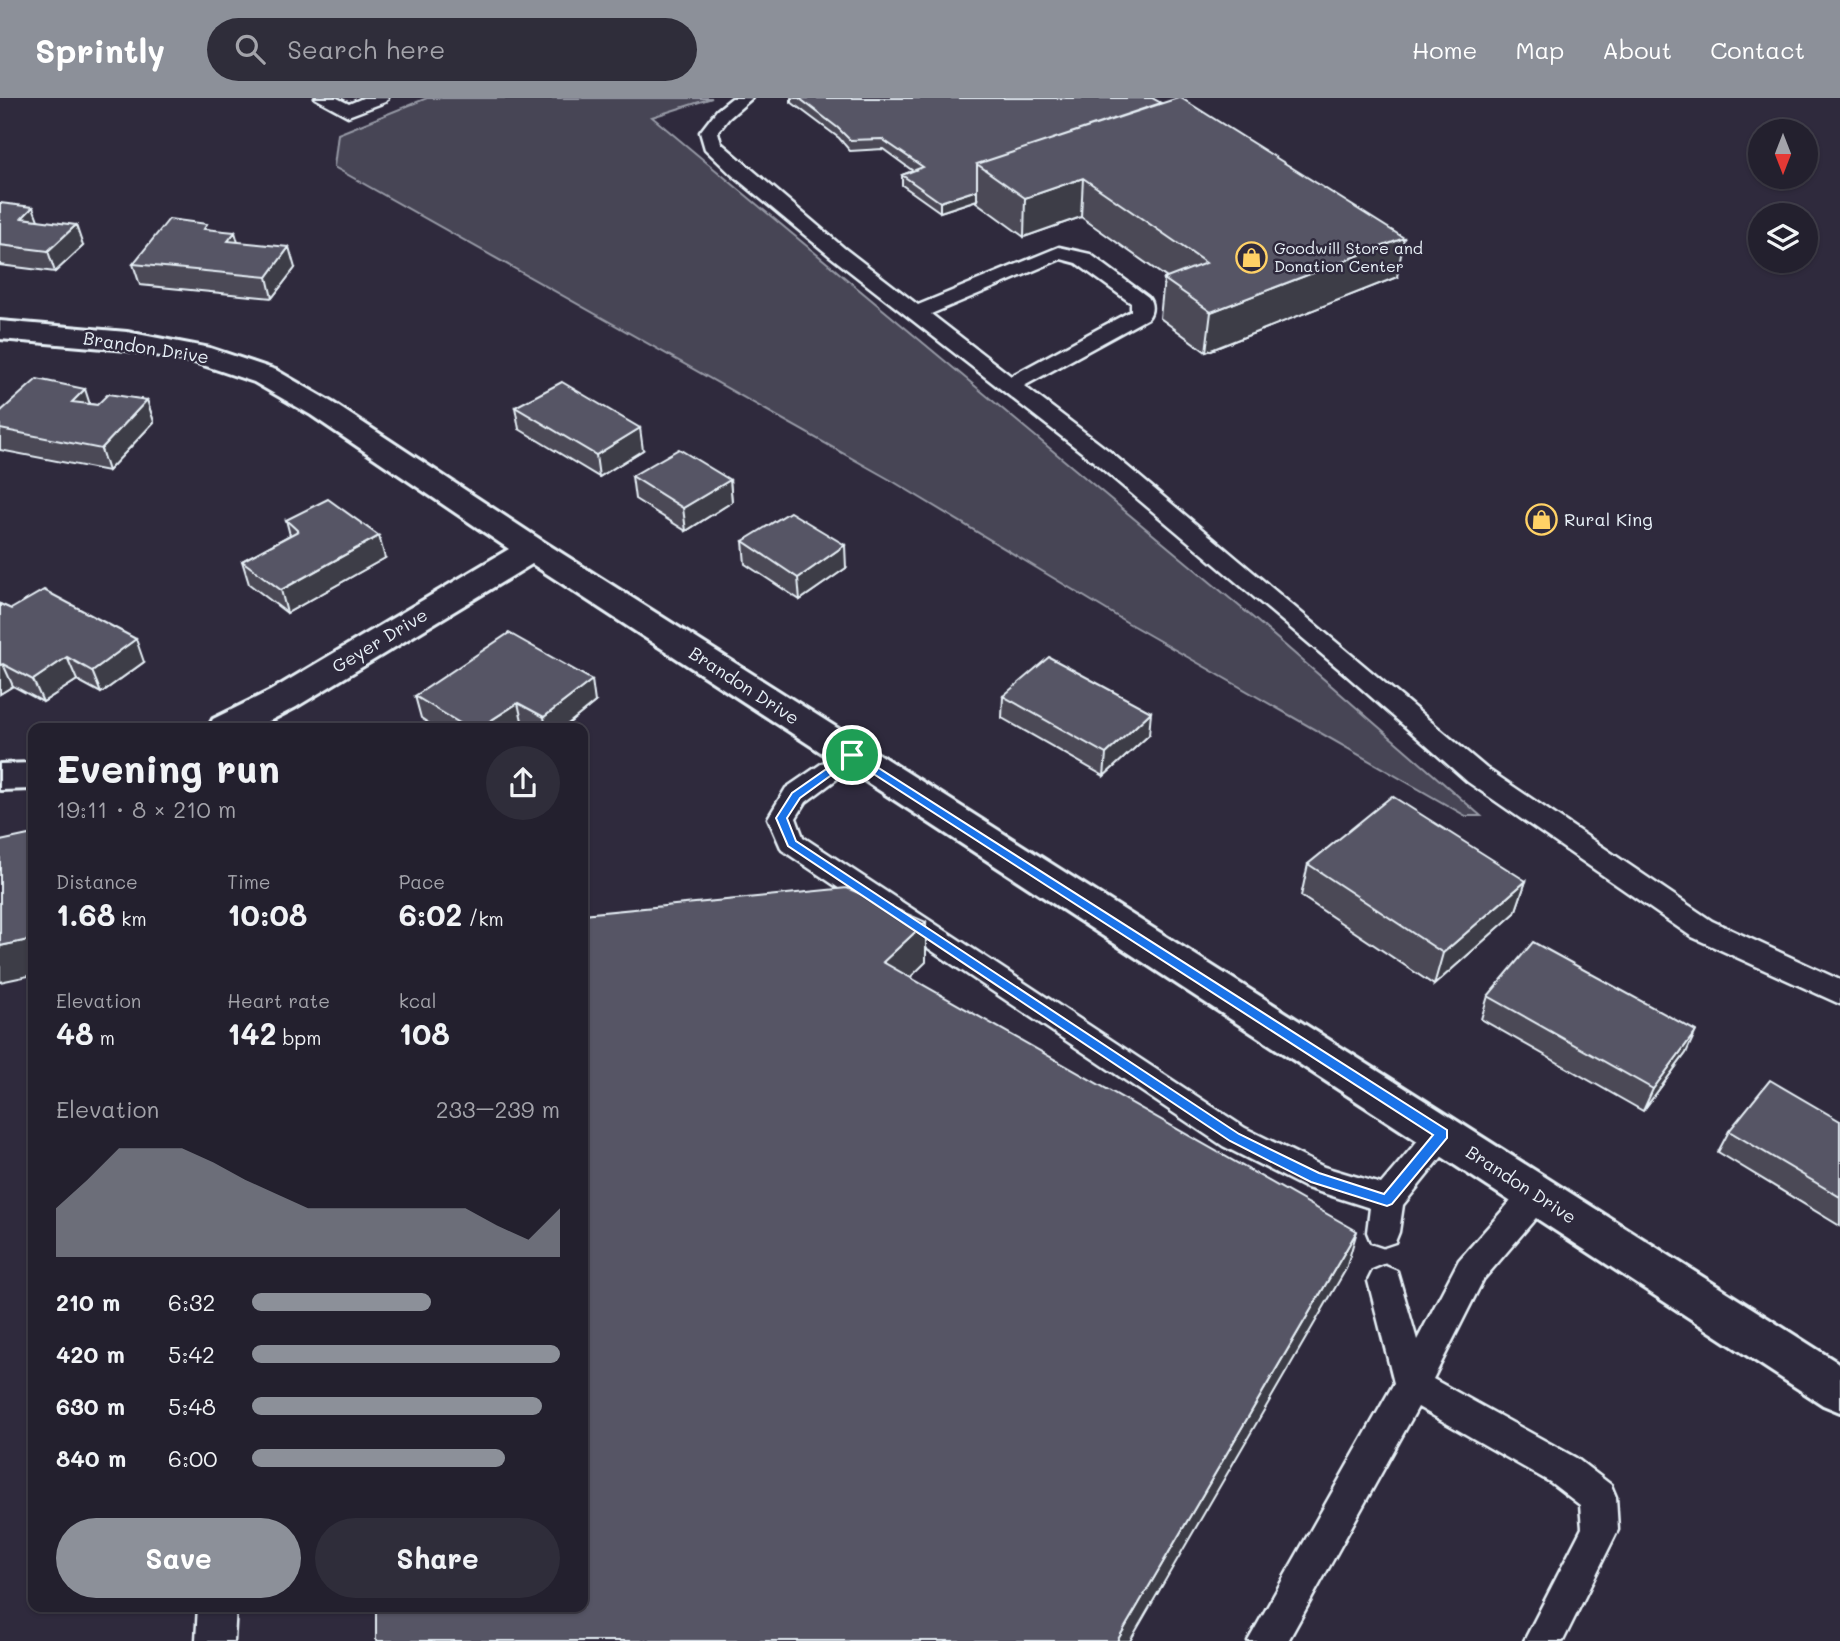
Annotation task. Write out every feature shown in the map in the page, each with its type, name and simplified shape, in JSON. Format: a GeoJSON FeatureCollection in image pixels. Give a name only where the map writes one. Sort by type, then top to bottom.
{"type":"FeatureCollection","features":[{"type":"Feature","properties":{"kind":"street","name":"Brandon Drive"},"geometry":{"type":"LineString","coordinates":[[0,330],[151,345],[200,354],[265,376],[322,409],[532,549],[1840,1390]]}},
{"type":"Feature","properties":{"kind":"street","name":"Geyer Drive"},"geometry":{"type":"LineString","coordinates":[[236,723],[283,699],[532,549]]}},
{"type":"Feature","properties":{"kind":"street"},"geometry":{"type":"LineString","coordinates":[[0,777],[28,776]]}},
{"type":"Feature","properties":{"kind":"lane"},"geometry":{"type":"LineString","coordinates":[[324,98],[348,111],[379,98]]}},
{"type":"Feature","properties":{"kind":"lane"},"geometry":{"type":"LineString","coordinates":[[743,98],[723,114],[709,132],[712,145],[837,252],[1112,464],[1477,775],[1702,929],[1840,993]]}},
{"type":"Feature","properties":{"kind":"lane"},"geometry":{"type":"LineString","coordinates":[[916,313],[1059,253],[1083,258],[1141,301],[1140,314],[1010,385]]}},
{"type":"Feature","properties":{"kind":"lane"},"geometry":{"type":"LineString","coordinates":[[852,755],[796,796],[782,818],[792,843],[1234,1137],[1315,1178],[1387,1200]]}},
{"type":"Feature","properties":{"kind":"lane"},"geometry":{"type":"LineString","coordinates":[[1383,1232],[1387,1200],[1442,1134]]}},
{"type":"Feature","properties":{"kind":"lane"},"geometry":{"type":"LineString","coordinates":[[1267,1641],[1412,1385],[1471,1270],[1536,1195]]}},
{"type":"Feature","properties":{"kind":"lane"},"geometry":{"type":"LineString","coordinates":[[1385,1281],[1412,1385],[1563,1470],[1598,1497],[1600,1531],[1543,1641]]}},
{"type":"Feature","properties":{"kind":"lane"},"geometry":{"type":"LineString","coordinates":[[215,1641],[217,1612]]}},
{"type":"Feature","properties":{"kind":"shaded area"},"geometry":{"type":"Polygon","coordinates":[[[427,98],[712,98],[652,117],[1257,621],[1481,816],[1466,816],[1128,623],[894,482],[334,167],[338,134],[427,98]]]}},
{"type":"Feature","properties":{"kind":"building"},"geometry":{"type":"Polygon","coordinates":[[[799,98],[1152,98],[1161,103],[977,164],[977,190],[940,202],[902,175],[923,167],[882,139],[850,140],[799,98]]]}},
{"type":"Feature","properties":{"kind":"building"},"geometry":{"type":"Polygon","coordinates":[[[1178,98],[1404,238],[1211,312],[1164,279],[1206,263],[1083,178],[1025,198],[977,164],[1178,98]]]}},
{"type":"Feature","properties":{"kind":"building"},"geometry":{"type":"Polygon","coordinates":[[[0,203],[33,207],[22,218],[76,225],[48,251],[0,245],[0,203]]]}},
{"type":"Feature","properties":{"kind":"building"},"geometry":{"type":"Polygon","coordinates":[[[169,219],[207,224],[204,229],[235,232],[228,241],[289,247],[267,277],[133,264],[169,219]]]}},
{"type":"Feature","properties":{"kind":"building"},"geometry":{"type":"Polygon","coordinates":[[[37,379],[85,389],[72,402],[97,405],[108,394],[147,400],[101,449],[0,429],[0,412],[37,379]]]}},
{"type":"Feature","properties":{"kind":"building"},"geometry":{"type":"Polygon","coordinates":[[[562,382],[640,428],[596,455],[515,407],[562,382]]]}},
{"type":"Feature","properties":{"kind":"building"},"geometry":{"type":"Polygon","coordinates":[[[679,449],[730,480],[683,508],[632,476],[679,449]]]}},
{"type":"Feature","properties":{"kind":"building"},"geometry":{"type":"Polygon","coordinates":[[[328,499],[379,536],[281,590],[242,561],[298,531],[286,520],[328,499]]]}},
{"type":"Feature","properties":{"kind":"building"},"geometry":{"type":"Polygon","coordinates":[[[790,512],[845,545],[798,578],[743,541],[790,512]]]}},
{"type":"Feature","properties":{"kind":"building"},"geometry":{"type":"Polygon","coordinates":[[[44,590],[136,639],[92,671],[67,657],[33,680],[3,664],[0,665],[0,604],[11,609],[44,590]]]}},
{"type":"Feature","properties":{"kind":"building"},"geometry":{"type":"Polygon","coordinates":[[[509,633],[592,680],[544,717],[518,703],[487,723],[460,723],[415,696],[509,633]]]}},
{"type":"Feature","properties":{"kind":"building"},"geometry":{"type":"Polygon","coordinates":[[[1049,657],[1151,712],[1106,754],[1003,696],[1049,657]]]}},
{"type":"Feature","properties":{"kind":"building"},"geometry":{"type":"Polygon","coordinates":[[[1392,796],[1526,881],[1443,953],[1308,864],[1392,796]]]}},
{"type":"Feature","properties":{"kind":"building"},"geometry":{"type":"Polygon","coordinates":[[[28,835],[28,940],[0,946],[0,841],[28,835]]]}},
{"type":"Feature","properties":{"kind":"building"},"geometry":{"type":"Polygon","coordinates":[[[847,888],[926,922],[883,962],[1357,1231],[1117,1641],[376,1641],[376,1612],[588,1612],[588,914],[847,888]]]}},
{"type":"Feature","properties":{"kind":"building"},"geometry":{"type":"Polygon","coordinates":[[[1533,942],[1696,1031],[1653,1089],[1488,996],[1533,942]]]}},
{"type":"Feature","properties":{"kind":"building"},"geometry":{"type":"Polygon","coordinates":[[[1770,1080],[1840,1121],[1840,1197],[1729,1131],[1770,1080]]]}},
{"type":"Feature","properties":{"kind":"place","name":"Goodwill Store and Donation Center"},"geometry":{"type":"Point","coordinates":[1251,257]}},
{"type":"Feature","properties":{"kind":"place","name":"Rural King"},"geometry":{"type":"Point","coordinates":[1541,520]}},
{"type":"Feature","properties":{"kind":"route"},"geometry":{"type":"LineString","coordinates":[[852,755],[1442,1134],[1387,1200],[1315,1178],[1234,1137],[792,843],[782,818],[796,796],[852,755]]}}]}
